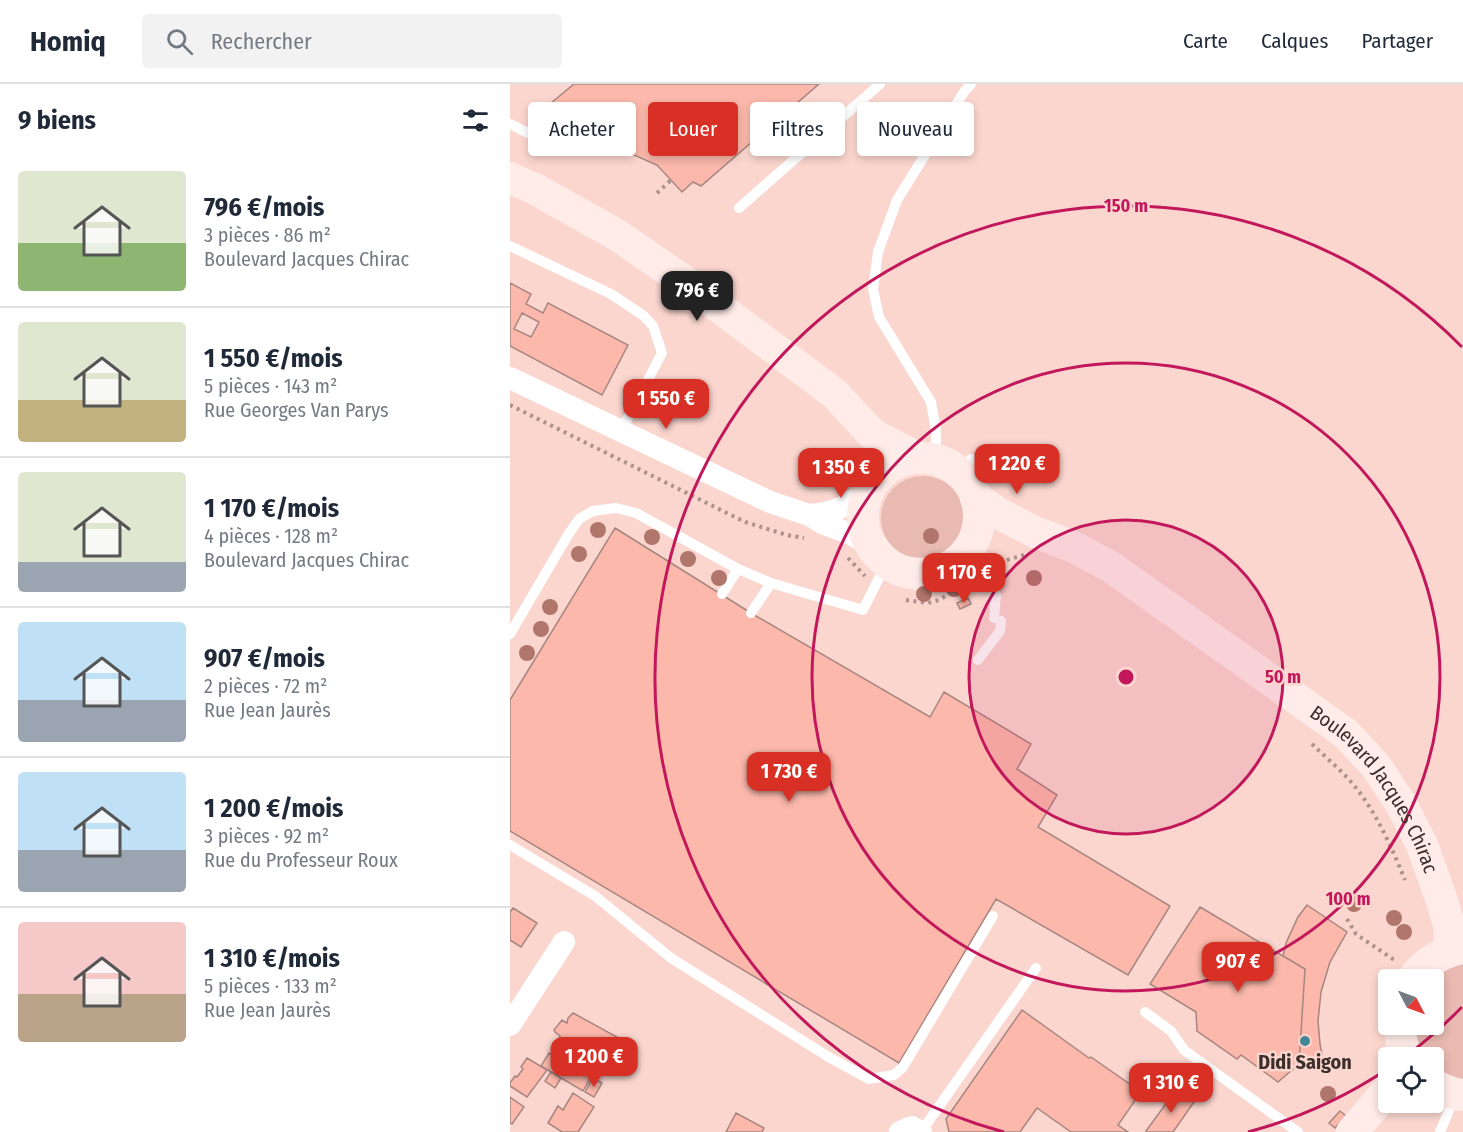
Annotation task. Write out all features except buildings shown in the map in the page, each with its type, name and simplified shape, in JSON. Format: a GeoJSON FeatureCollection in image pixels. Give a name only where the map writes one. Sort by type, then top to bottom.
{"type":"FeatureCollection","features":[{"type":"Feature","properties":{"kind":"main road","name":"Boulevard Jacques Chirac"},"geometry":{"type":"LineString","coordinates":[[523,184],[617,235],[684,281],[835,394],[872,434],[952,470],[1030,544]]}},
{"type":"Feature","properties":{"kind":"main road","name":"Boulevard Jacques Chirac"},"geometry":{"type":"LineString","coordinates":[[872,434],[879,457],[874,484],[864,506],[864,523],[868,537],[867,560],[909,572],[921,574],[933,572],[944,569],[986,541],[1003,536],[1030,544],[1074,547],[1112,567],[1345,733],[1376,766],[1401,804],[1422,845],[1457,949]]}},
{"type":"Feature","properties":{"kind":"main road"},"geometry":{"type":"LineString","coordinates":[[874,484],[892,465],[903,461],[952,470]]}},
{"type":"Feature","properties":{"kind":"main road","name":"Boulevard Jacques Chirac"},"geometry":{"type":"LineString","coordinates":[[952,470],[979,512],[978,527],[965,553]]}},
{"type":"Feature","properties":{"kind":"main road"},"geometry":{"type":"LineString","coordinates":[[1413,969],[1457,949]]}},
{"type":"Feature","properties":{"kind":"main road"},"geometry":{"type":"LineString","coordinates":[[1352,1132],[1378,1102]]}},
{"type":"Feature","properties":{"kind":"main road"},"geometry":{"type":"LineString","coordinates":[[1379,1132],[1395,1113]]}},
{"type":"Feature","properties":{"kind":"street"},"geometry":{"type":"LineString","coordinates":[[510,378],[770,502],[809,515],[822,523],[851,534],[867,560]]}},
{"type":"Feature","properties":{"kind":"street"},"geometry":{"type":"LineString","coordinates":[[809,515],[826,514],[841,508],[874,484]]}},
{"type":"Feature","properties":{"kind":"street"},"geometry":{"type":"LineString","coordinates":[[510,1024],[564,942]]}},
{"type":"Feature","properties":{"kind":"street"},"geometry":{"type":"LineString","coordinates":[[900,1132],[912,1127],[921,1132]]}},
{"type":"Feature","properties":{"kind":"lane"},"geometry":{"type":"LineString","coordinates":[[739,208],[880,84]]}},
{"type":"Feature","properties":{"kind":"lane"},"geometry":{"type":"LineString","coordinates":[[952,470],[936,430],[931,402],[879,317],[873,289],[878,252],[897,200],[971,84]]}},
{"type":"Feature","properties":{"kind":"lane"},"geometry":{"type":"LineString","coordinates":[[513,122],[528,133]]}},
{"type":"Feature","properties":{"kind":"lane"},"geometry":{"type":"LineString","coordinates":[[510,246],[611,294],[644,316],[653,326],[662,353],[621,431]]}},
{"type":"Feature","properties":{"kind":"lane"},"geometry":{"type":"LineString","coordinates":[[510,634],[568,535],[579,519],[593,511],[616,508],[636,513],[738,569],[771,583],[863,610],[882,572],[867,560]]}},
{"type":"Feature","properties":{"kind":"lane"},"geometry":{"type":"LineString","coordinates":[[722,594],[738,569]]}},
{"type":"Feature","properties":{"kind":"lane"},"geometry":{"type":"LineString","coordinates":[[751,613],[771,583]]}},
{"type":"Feature","properties":{"kind":"lane"},"geometry":{"type":"LineString","coordinates":[[978,660],[1000,631],[996,595]]}},
{"type":"Feature","properties":{"kind":"lane"},"geometry":{"type":"LineString","coordinates":[[510,845],[595,896],[671,958],[827,1056],[869,1079],[894,1075],[903,1066],[993,916]]}},
{"type":"Feature","properties":{"kind":"lane"},"geometry":{"type":"LineString","coordinates":[[921,1132],[1036,968]]}},
{"type":"Feature","properties":{"kind":"lane"},"geometry":{"type":"LineString","coordinates":[[1145,1012],[1171,1031],[1184,1050],[1298,1132]]}},
{"type":"Feature","properties":{"kind":"lane"},"geometry":{"type":"LineString","coordinates":[[1441,1132],[1451,1091]]}},
{"type":"Feature","properties":{"kind":"path"},"geometry":{"type":"LineString","coordinates":[[657,193],[671,180]]}},
{"type":"Feature","properties":{"kind":"path"},"geometry":{"type":"LineString","coordinates":[[510,405],[745,522],[787,535],[806,538]]}},
{"type":"Feature","properties":{"kind":"path"},"geometry":{"type":"LineString","coordinates":[[906,600],[928,603],[939,600],[1030,544]]}},
{"type":"Feature","properties":{"kind":"path"},"geometry":{"type":"LineString","coordinates":[[1312,743],[1352,783],[1375,816],[1405,881]]}},
{"type":"Feature","properties":{"kind":"path"},"geometry":{"type":"LineString","coordinates":[[1347,919],[1356,934],[1402,969]]}},
{"type":"Feature","properties":{"kind":"shaded area"},"geometry":{"type":"Polygon","coordinates":[[[923,476],[939,479],[953,488],[962,502],[965,518],[962,534],[953,548],[939,557],[923,560],[907,557],[893,548],[884,534],[881,518],[884,502],[893,488],[907,479],[923,476]]]}},
{"type":"Feature","properties":{"kind":"shaded area"},"geometry":{"type":"Polygon","coordinates":[[[1463,964],[1463,1085],[1444,1076],[1444,1047],[1418,1047],[1414,1035],[1444,1035],[1444,970],[1463,964]]]}},
{"type":"Feature","properties":{"kind":"place","name":"Didi Saigon"},"geometry":{"type":"Point","coordinates":[1305,1041]}}]}
